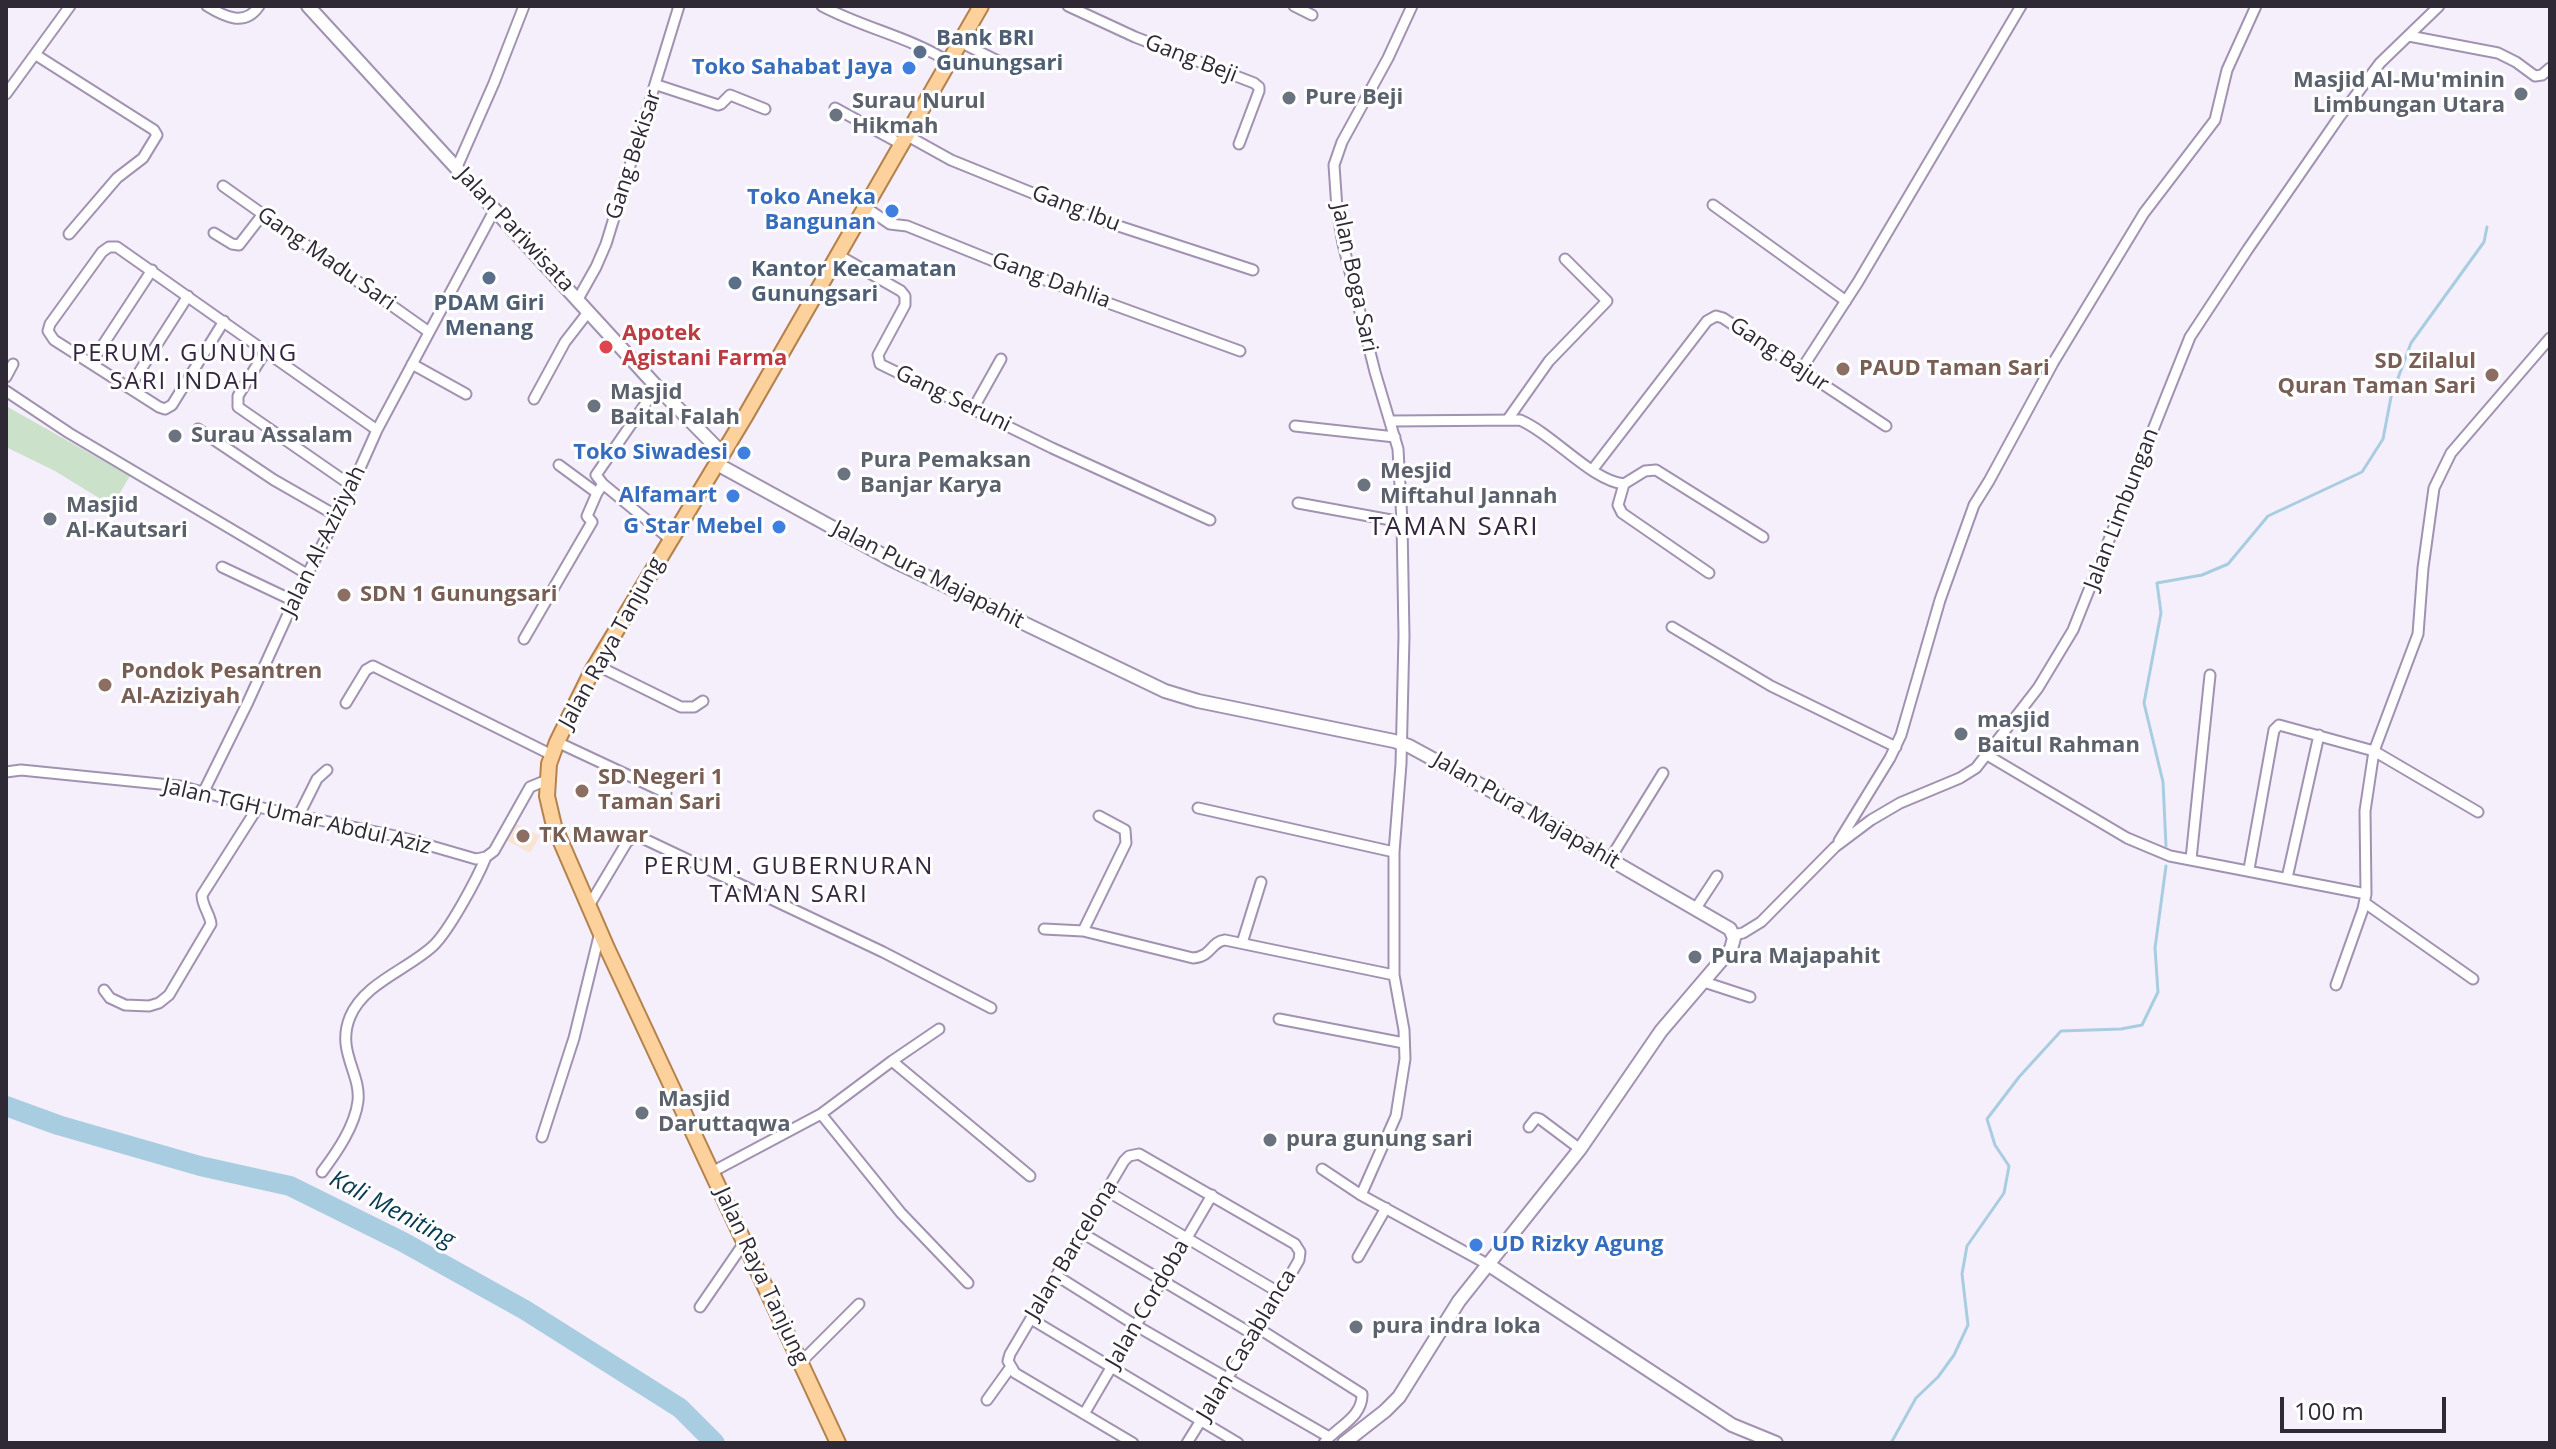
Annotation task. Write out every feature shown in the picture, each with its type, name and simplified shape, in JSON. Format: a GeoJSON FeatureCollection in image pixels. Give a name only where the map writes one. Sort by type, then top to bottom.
{"type":"FeatureCollection","features":[{"type":"Feature","properties":{"kind":"main road","name":"Jalan Raya Tanjung"},"geometry":{"type":"LineString","coordinates":[[838,1443],[600,932],[550,816],[547,780],[555,748],[596,665],[720,459],[981,6]]}},
{"type":"Feature","properties":{"kind":"street"},"geometry":{"type":"LineString","coordinates":[[207,6],[239,19],[253,14],[259,6]]}},
{"type":"Feature","properties":{"kind":"street","name":"Jalan Pariwisata"},"geometry":{"type":"LineString","coordinates":[[308,6],[589,311],[720,459]]}},
{"type":"Feature","properties":{"kind":"street"},"geometry":{"type":"LineString","coordinates":[[457,167],[524,6]]}},
{"type":"Feature","properties":{"kind":"street","name":"Gang Bekisar"},"geometry":{"type":"LineString","coordinates":[[578,299],[606,244],[679,6]]}},
{"type":"Feature","properties":{"kind":"street"},"geometry":{"type":"LineString","coordinates":[[822,6],[849,20],[897,36],[949,62]]}},
{"type":"Feature","properties":{"kind":"street","name":"Gang Beji"},"geometry":{"type":"LineString","coordinates":[[1068,6],[1259,87],[1239,144]]}},
{"type":"Feature","properties":{"kind":"street"},"geometry":{"type":"LineString","coordinates":[[1294,6],[1312,15]]}},
{"type":"Feature","properties":{"kind":"street","name":"Jalan Boga Sari"},"geometry":{"type":"LineString","coordinates":[[1361,1195],[1396,1116],[1402,1086],[1404,1043],[1394,975],[1394,852],[1404,636],[1402,522],[1400,463],[1343,244],[1334,165],[1342,142],[1388,58],[1412,6]]}},
{"type":"Feature","properties":{"kind":"street"},"geometry":{"type":"LineString","coordinates":[[1801,370],[1846,301],[2021,6]]}},
{"type":"Feature","properties":{"kind":"street"},"geometry":{"type":"LineString","coordinates":[[1835,847],[1896,747],[1910,711],[1940,600],[1974,505],[2053,363],[2144,213],[2215,120],[2227,70],[2256,6]]}},
{"type":"Feature","properties":{"kind":"street","name":"Jalan Limbungan"},"geometry":{"type":"LineString","coordinates":[[1733,935],[1761,922],[1835,847],[1871,820],[1900,803],[1968,774],[1987,755],[2051,670],[2073,630],[2190,337],[2340,116],[2380,63],[2439,6]]}},
{"type":"Feature","properties":{"kind":"street"},"geometry":{"type":"LineString","coordinates":[[6,94],[36,55],[64,8]]}},
{"type":"Feature","properties":{"kind":"street"},"geometry":{"type":"LineString","coordinates":[[2409,36],[2488,50],[2516,62],[2535,76],[2542,75],[2550,68]]}},
{"type":"Feature","properties":{"kind":"street"},"geometry":{"type":"LineString","coordinates":[[960,42],[1000,62]]}},
{"type":"Feature","properties":{"kind":"street"},"geometry":{"type":"LineString","coordinates":[[36,55],[154,130],[157,135],[143,158],[117,178],[69,234]]}},
{"type":"Feature","properties":{"kind":"street"},"geometry":{"type":"LineString","coordinates":[[657,85],[713,104],[721,104],[730,95],[765,109]]}},
{"type":"Feature","properties":{"kind":"street","name":"Gang Ibu"},"geometry":{"type":"LineString","coordinates":[[835,108],[951,160],[1094,218],[1253,270]]}},
{"type":"Feature","properties":{"kind":"street","name":"Gang Madu Sari"},"geometry":{"type":"LineString","coordinates":[[223,186],[429,332]]}},
{"type":"Feature","properties":{"kind":"street"},"geometry":{"type":"LineString","coordinates":[[1713,205],[1846,301]]}},
{"type":"Feature","properties":{"kind":"street","name":"Gang Dahlia"},"geometry":{"type":"LineString","coordinates":[[865,207],[892,225],[909,227],[1240,351]]}},
{"type":"Feature","properties":{"kind":"street","name":"Jalan Al-Aziziyah"},"geometry":{"type":"LineString","coordinates":[[204,791],[377,430],[495,209]]}},
{"type":"Feature","properties":{"kind":"street"},"geometry":{"type":"LineString","coordinates":[[214,233],[239,245],[263,214]]}},
{"type":"Feature","properties":{"kind":"street"},"geometry":{"type":"LineString","coordinates":[[224,321],[172,405],[165,409],[49,335],[49,326],[102,252],[111,246],[120,248],[224,321],[265,352],[377,430]]}},
{"type":"Feature","properties":{"kind":"street","name":"Gang Seruni"},"geometry":{"type":"LineString","coordinates":[[838,255],[905,296],[905,305],[878,355],[880,364],[1210,520]]}},
{"type":"Feature","properties":{"kind":"street"},"geometry":{"type":"LineString","coordinates":[[1508,419],[1549,361],[1607,301],[1565,259]]}},
{"type":"Feature","properties":{"kind":"street"},"geometry":{"type":"LineString","coordinates":[[91,363],[152,270]]}},
{"type":"Feature","properties":{"kind":"street"},"geometry":{"type":"LineString","coordinates":[[129,388],[188,296]]}},
{"type":"Feature","properties":{"kind":"street"},"geometry":{"type":"LineString","coordinates":[[534,399],[565,342],[589,311]]}},
{"type":"Feature","properties":{"kind":"street","name":"Gang Bajur"},"geometry":{"type":"LineString","coordinates":[[1593,469],[1710,318],[1716,316],[1886,426]]}},
{"type":"Feature","properties":{"kind":"street"},"geometry":{"type":"LineString","coordinates":[[2336,985],[2366,898],[2365,811],[2374,751],[2418,634],[2434,488],[2451,453],[2550,338]]}},
{"type":"Feature","properties":{"kind":"street"},"geometry":{"type":"LineString","coordinates":[[265,352],[238,396],[238,407],[352,486]]}},
{"type":"Feature","properties":{"kind":"street"},"geometry":{"type":"LineString","coordinates":[[973,409],[1001,359]]}},
{"type":"Feature","properties":{"kind":"street"},"geometry":{"type":"LineString","coordinates":[[6,377],[13,364]]}},
{"type":"Feature","properties":{"kind":"street"},"geometry":{"type":"LineString","coordinates":[[412,364],[466,394]]}},
{"type":"Feature","properties":{"kind":"street"},"geometry":{"type":"LineString","coordinates":[[524,639],[592,522],[587,516],[604,482],[596,475],[657,387]]}},
{"type":"Feature","properties":{"kind":"street"},"geometry":{"type":"LineString","coordinates":[[6,391],[69,433],[307,574]]}},
{"type":"Feature","properties":{"kind":"street"},"geometry":{"type":"LineString","coordinates":[[1391,421],[1520,420],[1535,427],[1593,469],[1624,484]]}},
{"type":"Feature","properties":{"kind":"street"},"geometry":{"type":"LineString","coordinates":[[1295,426],[1395,437]]}},
{"type":"Feature","properties":{"kind":"street"},"geometry":{"type":"LineString","coordinates":[[198,429],[274,480],[337,516]]}},
{"type":"Feature","properties":{"kind":"street","name":"Jalan Pura Majapahit"},"geometry":{"type":"LineString","coordinates":[[720,459],[890,559],[1165,691],[1198,701],[1401,743],[1443,763],[1696,908],[1730,929],[1733,935]]}},
{"type":"Feature","properties":{"kind":"street"},"geometry":{"type":"LineString","coordinates":[[559,465],[600,488],[671,540]]}},
{"type":"Feature","properties":{"kind":"street"},"geometry":{"type":"LineString","coordinates":[[1709,573],[1622,513],[1618,505],[1624,484],[1645,471],[1656,470],[1763,537]]}},
{"type":"Feature","properties":{"kind":"street"},"geometry":{"type":"LineString","coordinates":[[1298,503],[1402,522]]}},
{"type":"Feature","properties":{"kind":"street"},"geometry":{"type":"LineString","coordinates":[[222,567],[294,601]]}},
{"type":"Feature","properties":{"kind":"street"},"geometry":{"type":"LineString","coordinates":[[1672,627],[1771,686],[1896,747]]}},
{"type":"Feature","properties":{"kind":"street"},"geometry":{"type":"LineString","coordinates":[[596,665],[681,707],[694,707],[703,701]]}},
{"type":"Feature","properties":{"kind":"street"},"geometry":{"type":"LineString","coordinates":[[346,703],[366,670],[373,666],[555,748],[666,793]]}},
{"type":"Feature","properties":{"kind":"street"},"geometry":{"type":"LineString","coordinates":[[2191,859],[2210,675]]}},
{"type":"Feature","properties":{"kind":"street"},"geometry":{"type":"LineString","coordinates":[[2249,869],[2274,730],[2279,725],[2374,751],[2478,812]]}},
{"type":"Feature","properties":{"kind":"street"},"geometry":{"type":"LineString","coordinates":[[2287,878],[2319,735]]}},
{"type":"Feature","properties":{"kind":"street"},"geometry":{"type":"LineString","coordinates":[[1987,755],[2141,845],[2170,856],[2249,869],[2366,898],[2473,979]]}},
{"type":"Feature","properties":{"kind":"street","name":"Jalan TGH Umar Abdul Aziz"},"geometry":{"type":"LineString","coordinates":[[6,772],[21,770],[180,786],[258,807],[400,837],[473,859],[486,857]]}},
{"type":"Feature","properties":{"kind":"street"},"geometry":{"type":"LineString","coordinates":[[299,815],[317,779],[327,770]]}},
{"type":"Feature","properties":{"kind":"street"},"geometry":{"type":"LineString","coordinates":[[1610,859],[1663,773]]}},
{"type":"Feature","properties":{"kind":"street"},"geometry":{"type":"LineString","coordinates":[[322,1172],[344,1138],[358,1101],[345,1034],[350,1016],[364,996],[436,944],[530,787],[547,780]]}},
{"type":"Feature","properties":{"kind":"street"},"geometry":{"type":"LineString","coordinates":[[104,990],[110,998],[125,1005],[152,1005],[169,995],[211,924],[202,895],[258,807]]}},
{"type":"Feature","properties":{"kind":"street"},"geometry":{"type":"LineString","coordinates":[[1198,808],[1394,852]]}},
{"type":"Feature","properties":{"kind":"street"},"geometry":{"type":"LineString","coordinates":[[1083,931],[1126,843],[1125,830],[1099,816]]}},
{"type":"Feature","properties":{"kind":"street"},"geometry":{"type":"LineString","coordinates":[[590,904],[626,843],[640,837],[883,952],[991,1008]]}},
{"type":"Feature","properties":{"kind":"street"},"geometry":{"type":"LineString","coordinates":[[1696,908],[1717,876]]}},
{"type":"Feature","properties":{"kind":"street"},"geometry":{"type":"LineString","coordinates":[[1242,943],[1261,882]]}},
{"type":"Feature","properties":{"kind":"street"},"geometry":{"type":"LineString","coordinates":[[1044,929],[1083,931],[1193,958],[1209,953],[1221,940],[1394,975]]}},
{"type":"Feature","properties":{"kind":"street"},"geometry":{"type":"LineString","coordinates":[[542,1137],[574,1038],[600,932]]}},
{"type":"Feature","properties":{"kind":"street"},"geometry":{"type":"LineString","coordinates":[[1344,1443],[1399,1397],[1459,1301],[1580,1149],[1651,1045],[1731,949],[1733,935]]}},
{"type":"Feature","properties":{"kind":"street"},"geometry":{"type":"LineString","coordinates":[[1704,982],[1750,997]]}},
{"type":"Feature","properties":{"kind":"street"},"geometry":{"type":"LineString","coordinates":[[1279,1019],[1404,1043]]}},
{"type":"Feature","properties":{"kind":"street"},"geometry":{"type":"LineString","coordinates":[[712,1172],[821,1114],[939,1029]]}},
{"type":"Feature","properties":{"kind":"street"},"geometry":{"type":"LineString","coordinates":[[892,1061],[1030,1176]]}},
{"type":"Feature","properties":{"kind":"street"},"geometry":{"type":"LineString","coordinates":[[821,1114],[901,1213],[968,1283]]}},
{"type":"Feature","properties":{"kind":"street"},"geometry":{"type":"LineString","coordinates":[[1529,1127],[1533,1120],[1540,1119],[1580,1149]]}},
{"type":"Feature","properties":{"kind":"street","name":"Jalan Barcelona"},"geometry":{"type":"LineString","coordinates":[[987,1400],[1127,1157],[1144,1155],[1212,1195]]}},
{"type":"Feature","properties":{"kind":"street"},"geometry":{"type":"LineString","coordinates":[[1322,1169],[1361,1195],[1489,1265],[1725,1420],[1776,1443]]}},
{"type":"Feature","properties":{"kind":"street"},"geometry":{"type":"LineString","coordinates":[[1107,1191],[1280,1293]]}},
{"type":"Feature","properties":{"kind":"street","name":"Jalan Cordoba"},"geometry":{"type":"LineString","coordinates":[[1084,1414],[1135,1325],[1167,1284],[1186,1238],[1212,1195]]}},
{"type":"Feature","properties":{"kind":"street","name":"Jalan Casablanca"},"geometry":{"type":"LineString","coordinates":[[1187,1443],[1204,1423],[1227,1378],[1300,1258],[1297,1246],[1212,1195]]}},
{"type":"Feature","properties":{"kind":"street"},"geometry":{"type":"LineString","coordinates":[[1358,1257],[1386,1208]]}},
{"type":"Feature","properties":{"kind":"street"},"geometry":{"type":"LineString","coordinates":[[1057,1276],[1326,1440],[1357,1411],[1363,1398],[1359,1391],[1082,1233]]}},
{"type":"Feature","properties":{"kind":"street"},"geometry":{"type":"LineString","coordinates":[[700,1307],[744,1243]]}},
{"type":"Feature","properties":{"kind":"street"},"geometry":{"type":"LineString","coordinates":[[802,1361],[859,1304]]}},
{"type":"Feature","properties":{"kind":"street"},"geometry":{"type":"LineString","coordinates":[[1031,1319],[1238,1443]]}},
{"type":"Feature","properties":{"kind":"street"},"geometry":{"type":"LineString","coordinates":[[1009,1363],[1133,1443]]}},
{"type":"Feature","properties":{"kind":"shaded area"},"geometry":{"type":"Polygon","coordinates":[[[511,821],[540,836],[530,853],[502,838],[511,821]]]}},
{"type":"Feature","properties":{"kind":"green space"},"geometry":{"type":"Polygon","coordinates":[[[6,406],[130,476],[112,506],[55,471],[8,448],[6,451],[6,406]]]}},
{"type":"Feature","properties":{"kind":"waterway"},"geometry":{"type":"LineString","coordinates":[[2166,846],[2163,782],[2144,703],[2161,613],[2157,583],[2202,575],[2228,564],[2268,516],[2362,472],[2383,439],[2391,397],[2411,343],[2484,242],[2487,227]]}},
{"type":"Feature","properties":{"kind":"waterway"},"geometry":{"type":"LineString","coordinates":[[1891,1443],[1916,1398],[1938,1377],[1954,1355],[1968,1325],[1962,1274],[1967,1246],[2004,1193],[2009,1166],[1995,1145],[1987,1119],[2019,1077],[2061,1031],[2121,1029],[2142,1025],[2158,992],[2155,948],[2166,866]]}},
{"type":"Feature","properties":{"kind":"waterway","name":"Kali Meniting"},"geometry":{"type":"LineString","coordinates":[[6,1106],[58,1125],[200,1166],[290,1186],[403,1242],[525,1310],[680,1408],[715,1443]]}},
{"type":"Feature","properties":{"kind":"place","name":"Bank BRI Gunungsari"},"geometry":{"type":"Point","coordinates":[920,52]}},
{"type":"Feature","properties":{"kind":"place","name":"Toko Sahabat Jaya"},"geometry":{"type":"Point","coordinates":[909,68]}},
{"type":"Feature","properties":{"kind":"place","name":"Masjid Al-Mu'minin Limbungan Utara"},"geometry":{"type":"Point","coordinates":[2521,94]}},
{"type":"Feature","properties":{"kind":"place","name":"Pure Beji"},"geometry":{"type":"Point","coordinates":[1289,98]}},
{"type":"Feature","properties":{"kind":"place","name":"Surau Nurul Hikmah"},"geometry":{"type":"Point","coordinates":[836,115]}},
{"type":"Feature","properties":{"kind":"place","name":"Toko Aneka Bangunan"},"geometry":{"type":"Point","coordinates":[892,211]}},
{"type":"Feature","properties":{"kind":"place","name":"PDAM Giri Menang"},"geometry":{"type":"Point","coordinates":[489,278]}},
{"type":"Feature","properties":{"kind":"place","name":"Kantor Kecamatan Gunungsari"},"geometry":{"type":"Point","coordinates":[735,283]}},
{"type":"Feature","properties":{"kind":"place","name":"Apotek Agistani Farma"},"geometry":{"type":"Point","coordinates":[606,347]}},
{"type":"Feature","properties":{"kind":"place","name":"PAUD Taman Sari"},"geometry":{"type":"Point","coordinates":[1843,369]}},
{"type":"Feature","properties":{"kind":"place","name":"SD Zilalul Quran Taman Sari"},"geometry":{"type":"Point","coordinates":[2492,375]}},
{"type":"Feature","properties":{"kind":"place","name":"Masjid Baital Falah"},"geometry":{"type":"Point","coordinates":[594,406]}},
{"type":"Feature","properties":{"kind":"place","name":"Surau Assalam"},"geometry":{"type":"Point","coordinates":[175,436]}},
{"type":"Feature","properties":{"kind":"place","name":"Toko Siwadesi"},"geometry":{"type":"Point","coordinates":[744,453]}},
{"type":"Feature","properties":{"kind":"place","name":"Pura Pemaksan Banjar Karya"},"geometry":{"type":"Point","coordinates":[844,474]}},
{"type":"Feature","properties":{"kind":"place","name":"Mesjid Miftahul Jannah"},"geometry":{"type":"Point","coordinates":[1364,485]}},
{"type":"Feature","properties":{"kind":"place","name":"Alfamart"},"geometry":{"type":"Point","coordinates":[733,496]}},
{"type":"Feature","properties":{"kind":"place","name":"Masjid Al-Kautsari"},"geometry":{"type":"Point","coordinates":[50,519]}},
{"type":"Feature","properties":{"kind":"place","name":"G Star Mebel"},"geometry":{"type":"Point","coordinates":[779,527]}},
{"type":"Feature","properties":{"kind":"place","name":"SDN 1 Gunungsari"},"geometry":{"type":"Point","coordinates":[344,595]}},
{"type":"Feature","properties":{"kind":"place","name":"Pondok Pesantren Al-Aziziyah"},"geometry":{"type":"Point","coordinates":[105,685]}},
{"type":"Feature","properties":{"kind":"place","name":"masjid Baitul Rahman"},"geometry":{"type":"Point","coordinates":[1961,734]}},
{"type":"Feature","properties":{"kind":"place","name":"SD Negeri 1 Taman Sari"},"geometry":{"type":"Point","coordinates":[582,791]}},
{"type":"Feature","properties":{"kind":"place","name":"TK Mawar"},"geometry":{"type":"Point","coordinates":[523,836]}},
{"type":"Feature","properties":{"kind":"place","name":"Pura Majapahit"},"geometry":{"type":"Point","coordinates":[1695,957]}},
{"type":"Feature","properties":{"kind":"place","name":"Masjid Daruttaqwa"},"geometry":{"type":"Point","coordinates":[642,1113]}},
{"type":"Feature","properties":{"kind":"place","name":"pura gunung sari"},"geometry":{"type":"Point","coordinates":[1270,1140]}},
{"type":"Feature","properties":{"kind":"place","name":"UD Rizky Agung"},"geometry":{"type":"Point","coordinates":[1476,1245]}},
{"type":"Feature","properties":{"kind":"place","name":"pura indra loka"},"geometry":{"type":"Point","coordinates":[1356,1327]}},
{"type":"Feature","properties":{"kind":"district","name":"PERUM. GUNUNG SARI INDAH"},"geometry":{"type":"Point","coordinates":[185,368]}},
{"type":"Feature","properties":{"kind":"district","name":"TAMAN SARI"},"geometry":{"type":"Point","coordinates":[1454,528]}},
{"type":"Feature","properties":{"kind":"district","name":"PERUM. GUBERNURAN TAMAN SARI"},"geometry":{"type":"Point","coordinates":[789,881]}}]}
